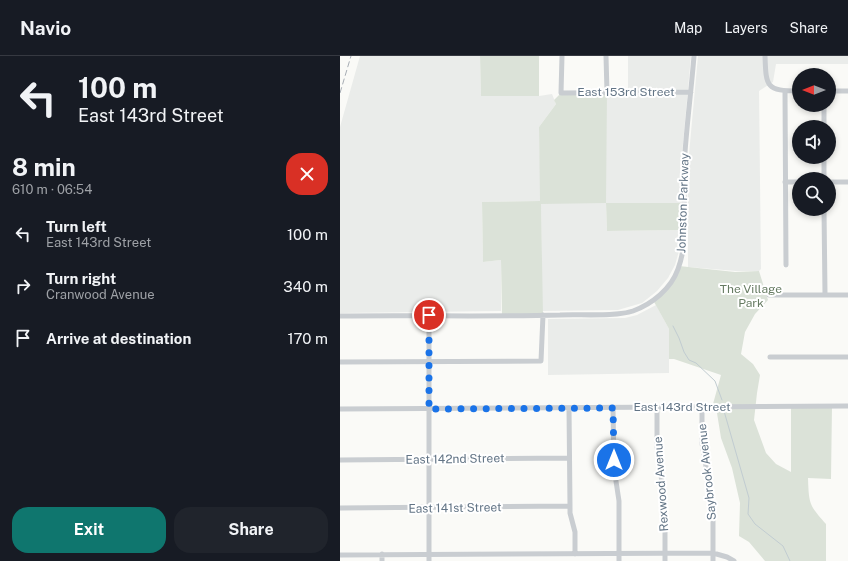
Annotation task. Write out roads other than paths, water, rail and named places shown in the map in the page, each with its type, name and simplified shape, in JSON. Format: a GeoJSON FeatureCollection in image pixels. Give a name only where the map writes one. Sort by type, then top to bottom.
{"type":"FeatureCollection","features":[{"type":"Feature","properties":{"kind":"street","name":"East 153rd Street"},"geometry":{"type":"LineString","coordinates":[[562,56],[561,92],[691,92]]}},
{"type":"Feature","properties":{"kind":"street"},"geometry":{"type":"LineString","coordinates":[[606,56],[607,92]]}},
{"type":"Feature","properties":{"kind":"street","name":"Johnston Parkway"},"geometry":{"type":"LineString","coordinates":[[340,316],[617,313],[632,311],[656,298],[666,289],[677,271],[682,258],[684,241],[684,169],[694,56]]}},
{"type":"Feature","properties":{"kind":"street"},"geometry":{"type":"LineString","coordinates":[[766,56],[766,75],[769,85],[776,90],[792,91]]}},
{"type":"Feature","properties":{"kind":"street"},"geometry":{"type":"LineString","coordinates":[[786,91],[786,265]]}},
{"type":"Feature","properties":{"kind":"street"},"geometry":{"type":"LineString","coordinates":[[836,91],[848,91]]}},
{"type":"Feature","properties":{"kind":"street"},"geometry":{"type":"LineString","coordinates":[[786,182],[792,182]]}},
{"type":"Feature","properties":{"kind":"street"},"geometry":{"type":"LineString","coordinates":[[836,182],[848,182]]}},
{"type":"Feature","properties":{"kind":"street"},"geometry":{"type":"LineString","coordinates":[[824,216],[825,294]]}},
{"type":"Feature","properties":{"kind":"street"},"geometry":{"type":"LineString","coordinates":[[770,295],[848,295]]}},
{"type":"Feature","properties":{"kind":"street"},"geometry":{"type":"LineString","coordinates":[[429,315],[429,561]]}},
{"type":"Feature","properties":{"kind":"street"},"geometry":{"type":"LineString","coordinates":[[340,362],[541,361],[543,315]]}},
{"type":"Feature","properties":{"kind":"street"},"geometry":{"type":"LineString","coordinates":[[770,357],[848,357]]}},
{"type":"Feature","properties":{"kind":"street","name":"East 143rd Street"},"geometry":{"type":"LineString","coordinates":[[340,410],[848,406]]}},
{"type":"Feature","properties":{"kind":"street","name":"Saybrook Avenue"},"geometry":{"type":"LineString","coordinates":[[702,407],[702,449],[713,507],[713,561]]}},
{"type":"Feature","properties":{"kind":"street"},"geometry":{"type":"LineString","coordinates":[[569,408],[570,513],[575,532],[570,561]]}},
{"type":"Feature","properties":{"kind":"street"},"geometry":{"type":"LineString","coordinates":[[613,408],[614,460],[619,501],[619,561]]}},
{"type":"Feature","properties":{"kind":"street","name":"Rexwood Avenue"},"geometry":{"type":"LineString","coordinates":[[657,408],[657,448],[665,504],[665,561]]}},
{"type":"Feature","properties":{"kind":"street","name":"East 142nd Street"},"geometry":{"type":"LineString","coordinates":[[340,460],[569,458]]}},
{"type":"Feature","properties":{"kind":"street","name":"East 141st Street"},"geometry":{"type":"LineString","coordinates":[[340,508],[570,506]]}},
{"type":"Feature","properties":{"kind":"street"},"geometry":{"type":"LineString","coordinates":[[340,555],[713,553],[727,556],[734,561]]}},
{"type":"Feature","properties":{"kind":"street"},"geometry":{"type":"LineString","coordinates":[[382,554],[382,561]]}},
{"type":"Feature","properties":{"kind":"street"},"geometry":{"type":"LineString","coordinates":[[477,554],[477,561]]}},
{"type":"Feature","properties":{"kind":"street"},"geometry":{"type":"LineString","coordinates":[[523,554],[523,561]]}},
{"type":"Feature","properties":{"kind":"waterway"},"geometry":{"type":"LineString","coordinates":[[673,326],[689,360],[696,363],[715,381],[722,400]]}},
{"type":"Feature","properties":{"kind":"waterway"},"geometry":{"type":"LineString","coordinates":[[724,411],[749,498],[748,514],[755,524],[783,546],[790,561]]}},
{"type":"Feature","properties":{"kind":"railway"},"geometry":{"type":"LineString","coordinates":[[340,93],[351,56]]}},
{"type":"Feature","properties":{"kind":"park label","name":"The Village Park"},"geometry":{"type":"Point","coordinates":[751,296]}}]}
